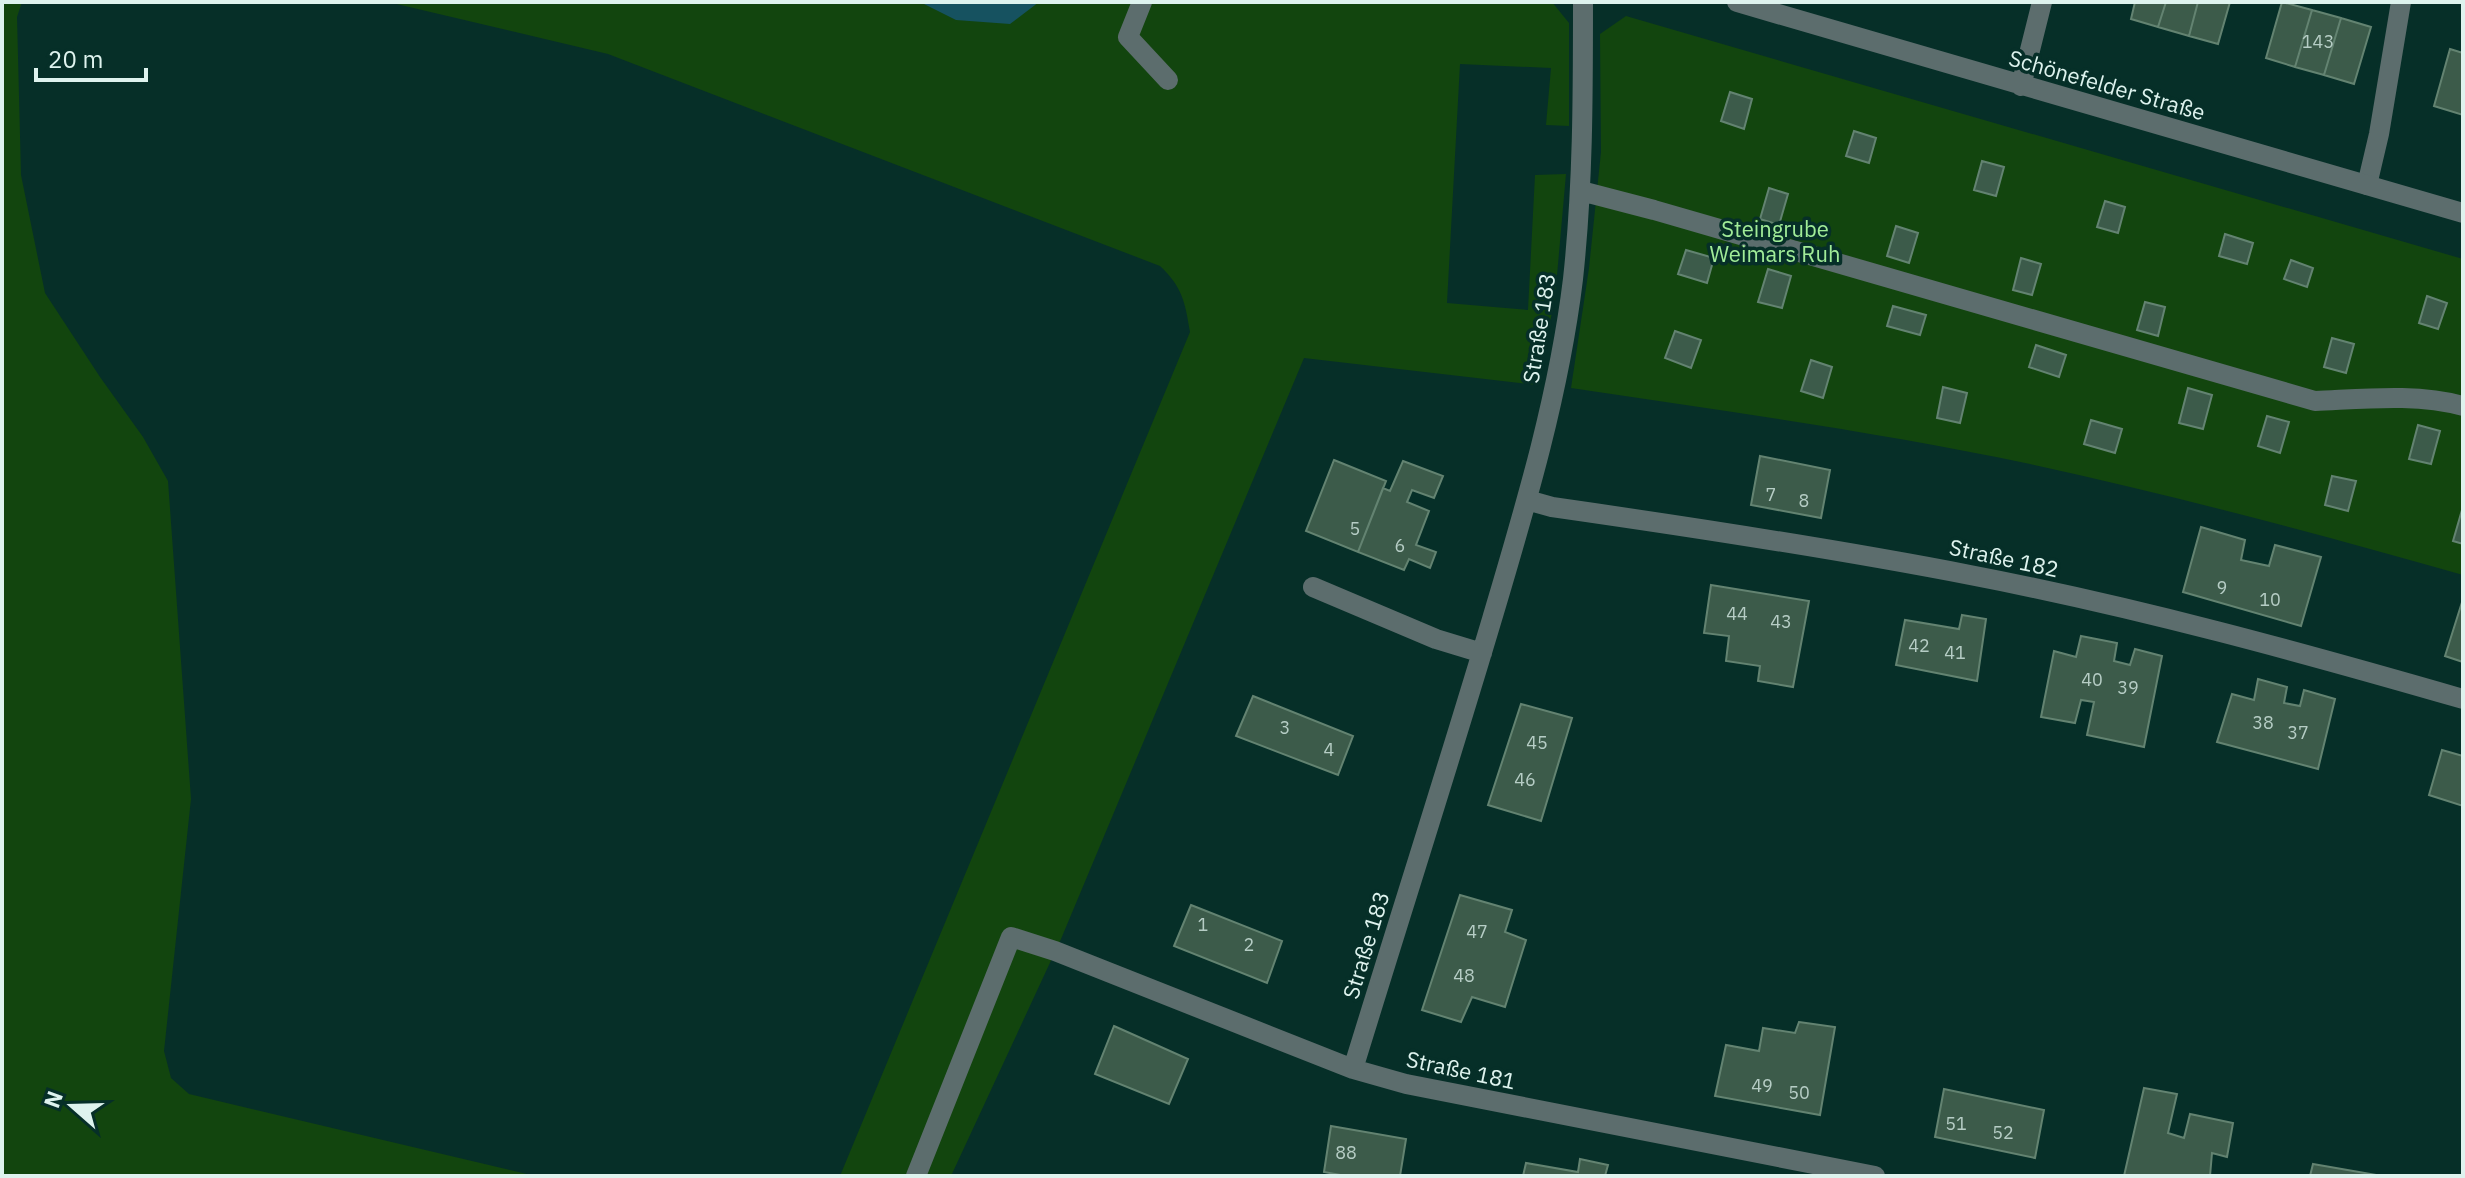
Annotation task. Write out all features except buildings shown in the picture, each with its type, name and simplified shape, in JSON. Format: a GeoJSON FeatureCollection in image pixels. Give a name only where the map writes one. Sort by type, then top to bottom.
{"type":"FeatureCollection","features":[{"type":"Feature","properties":{"kind":"street"},"geometry":{"type":"LineString","coordinates":[[1142,2],[1128,37],[1168,80]]}},
{"type":"Feature","properties":{"kind":"street","name":"Straße 183"},"geometry":{"type":"LineString","coordinates":[[1353,1069],[1482,653],[1527,500],[1554,391],[1573,281],[1581,191],[1583,2]]}},
{"type":"Feature","properties":{"kind":"street","name":"Schönefelder Straße"},"geometry":{"type":"LineString","coordinates":[[1737,2],[2463,213]]}},
{"type":"Feature","properties":{"kind":"street"},"geometry":{"type":"LineString","coordinates":[[2021,86],[2042,2]]}},
{"type":"Feature","properties":{"kind":"street"},"geometry":{"type":"LineString","coordinates":[[2367,185],[2379,134],[2401,2]]}},
{"type":"Feature","properties":{"kind":"street"},"geometry":{"type":"LineString","coordinates":[[1581,191],[2315,401],[2445,401],[2463,406]]}},
{"type":"Feature","properties":{"kind":"street","name":"Straße 182"},"geometry":{"type":"LineString","coordinates":[[1527,500],[1552,507],[1792,542],[1973,575],[2235,635],[2463,699]]}},
{"type":"Feature","properties":{"kind":"street"},"geometry":{"type":"LineString","coordinates":[[1313,587],[1436,639],[1482,653]]}},
{"type":"Feature","properties":{"kind":"street","name":"Straße 181"},"geometry":{"type":"LineString","coordinates":[[916,1176],[1011,937],[1055,951],[1353,1069],[1421,1087],[1875,1176]]}},
{"type":"Feature","properties":{"kind":"green space"},"geometry":{"type":"Polygon","coordinates":[[[2,2],[22,2],[17,17],[21,175],[45,293],[143,437],[168,481],[191,799],[164,1051],[171,1078],[189,1094],[535,1176],[2,1176],[2,2]]]}},
{"type":"Feature","properties":{"kind":"green space"},"geometry":{"type":"Polygon","coordinates":[[[388,2],[1552,2],[1569,23],[1569,126],[1546,125],[1551,68],[1460,64],[1447,303],[1528,310],[1535,175],[1566,174],[1555,298],[1537,385],[1304,358],[1061,939],[951,1176],[840,1176],[1190,332],[1181,295],[1160,266],[608,54],[388,2]]]}},
{"type":"Feature","properties":{"kind":"green space","name":"Steingrube Weimars Ruh"},"geometry":{"type":"Polygon","coordinates":[[[1626,16],[2463,259],[2463,575],[2247,516],[1973,452],[1571,388],[1589,268],[1601,152],[1600,34],[1626,16]]]}},
{"type":"Feature","properties":{"kind":"water"},"geometry":{"type":"Polygon","coordinates":[[[920,2],[1039,2],[1010,24],[956,20],[920,2]]]}}]}
